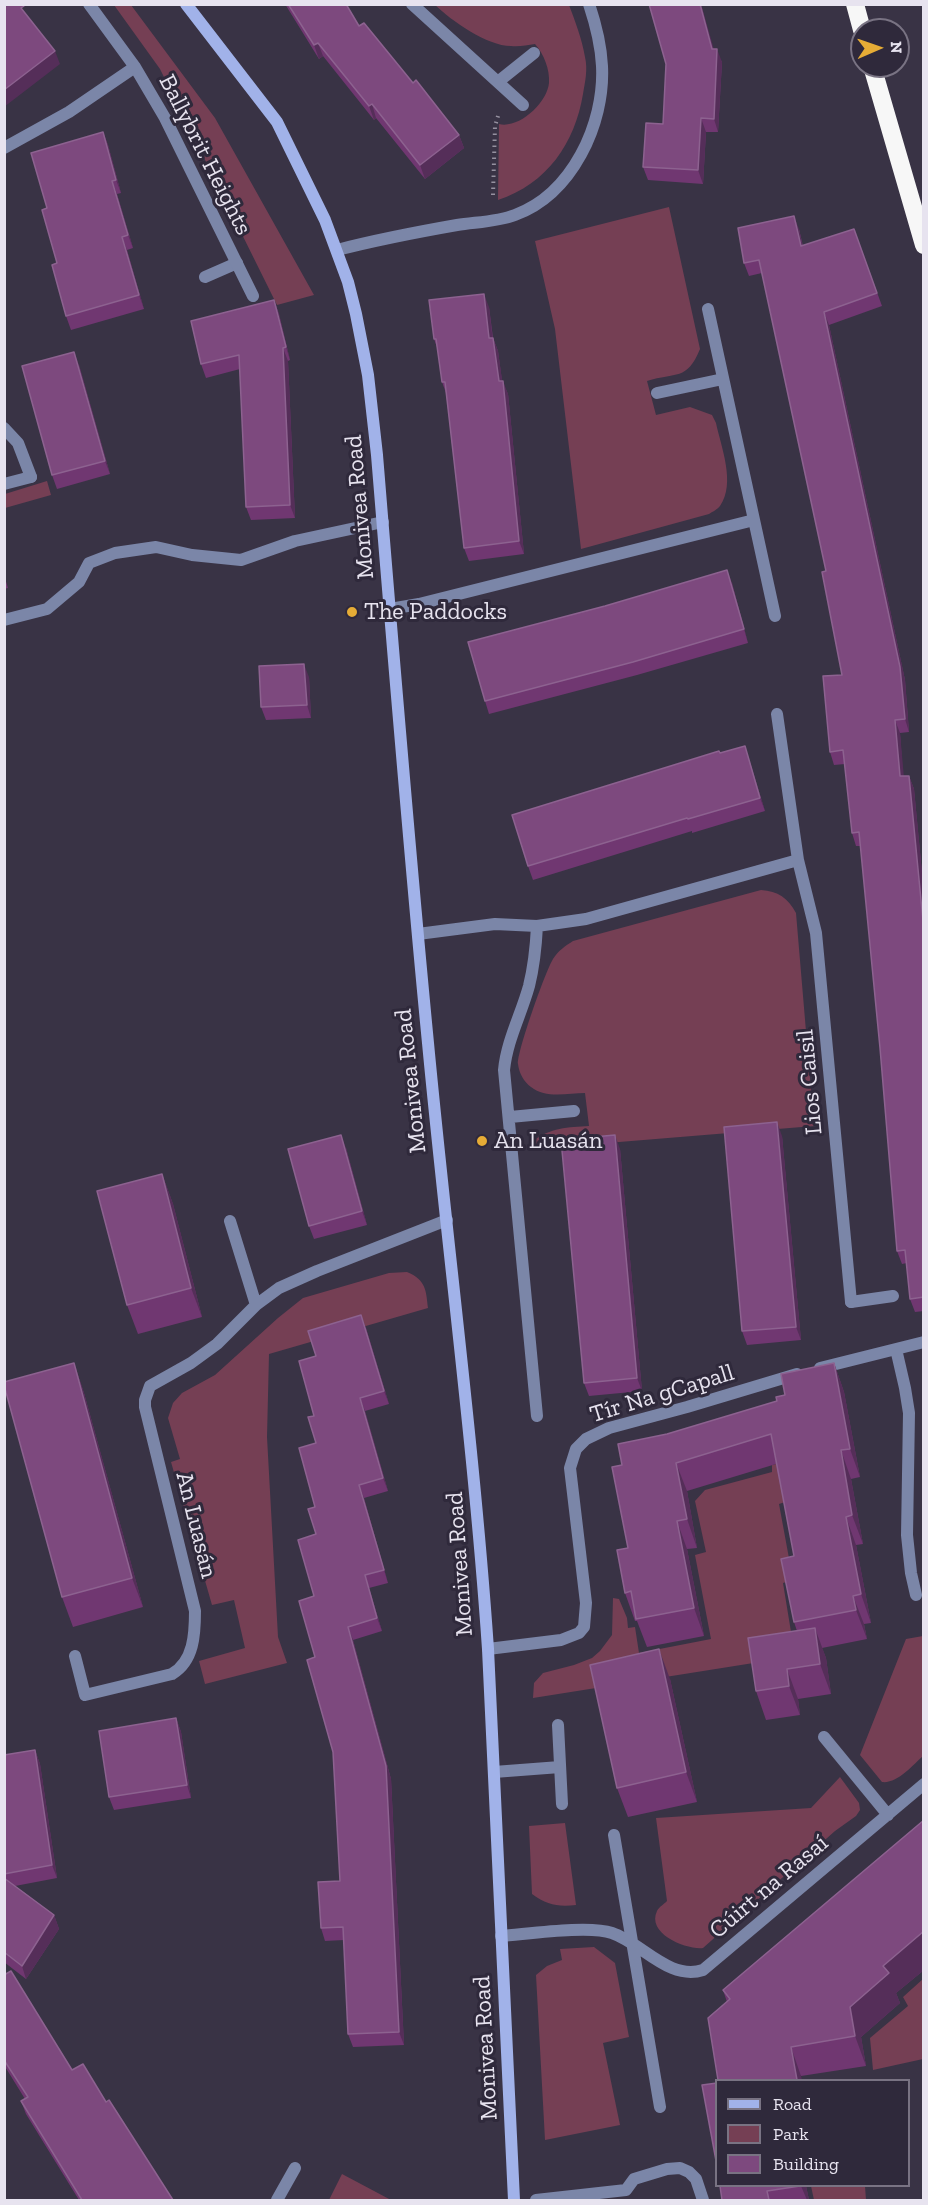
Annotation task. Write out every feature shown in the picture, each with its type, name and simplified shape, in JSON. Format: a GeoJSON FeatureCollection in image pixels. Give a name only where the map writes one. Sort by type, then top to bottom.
{"type":"FeatureCollection","features":[{"type":"Feature","properties":{"kind":"highway"},"geometry":{"type":"LineString","coordinates":[[875,78],[924,245]]}},
{"type":"Feature","properties":{"kind":"main road","name":"Monivea Road"},"geometry":{"type":"LineString","coordinates":[[186,4],[277,122],[325,220],[337,250],[356,314],[368,375],[383,522],[418,934],[471,1444],[488,1649],[514,2200]]}},
{"type":"Feature","properties":{"kind":"street","name":"Ballybrit Heights"},"geometry":{"type":"LineString","coordinates":[[89,4],[135,67],[165,118],[253,296]]}},
{"type":"Feature","properties":{"kind":"street"},"geometry":{"type":"LineString","coordinates":[[412,4],[523,105]]}},
{"type":"Feature","properties":{"kind":"street"},"geometry":{"type":"LineString","coordinates":[[337,250],[515,215],[546,196],[573,166],[588,140],[597,111],[603,68],[600,38],[589,4]]}},
{"type":"Feature","properties":{"kind":"street"},"geometry":{"type":"LineString","coordinates":[[502,85],[534,53]]}},
{"type":"Feature","properties":{"kind":"street","name":"Ballybrit Heights"},"geometry":{"type":"LineString","coordinates":[[4,147],[69,112],[135,67]]}},
{"type":"Feature","properties":{"kind":"street","name":"Ballybrit Heights"},"geometry":{"type":"LineString","coordinates":[[205,277],[237,263]]}},
{"type":"Feature","properties":{"kind":"street"},"geometry":{"type":"LineString","coordinates":[[708,309],[775,616]]}},
{"type":"Feature","properties":{"kind":"street"},"geometry":{"type":"LineString","coordinates":[[657,393],[723,379]]}},
{"type":"Feature","properties":{"kind":"street"},"geometry":{"type":"LineString","coordinates":[[4,428],[18,443],[31,477],[4,484]]}},
{"type":"Feature","properties":{"kind":"street"},"geometry":{"type":"LineString","coordinates":[[390,609],[419,604],[754,520]]}},
{"type":"Feature","properties":{"kind":"street"},"geometry":{"type":"LineString","coordinates":[[4,620],[47,609],[79,582],[89,563],[115,553],[156,547],[192,555],[241,560],[296,541],[383,522]]}},
{"type":"Feature","properties":{"kind":"street","name":"Lios Caisil"},"geometry":{"type":"LineString","coordinates":[[777,714],[798,860],[816,933],[851,1302],[893,1296]]}},
{"type":"Feature","properties":{"kind":"street"},"geometry":{"type":"LineString","coordinates":[[418,934],[495,924],[537,926],[598,916],[798,860]]}},
{"type":"Feature","properties":{"kind":"street"},"geometry":{"type":"LineString","coordinates":[[537,926],[536,951],[529,985],[506,1055],[504,1070],[537,1416]]}},
{"type":"Feature","properties":{"kind":"street"},"geometry":{"type":"LineString","coordinates":[[510,1118],[574,1111]]}},
{"type":"Feature","properties":{"kind":"street","name":"An Luasán"},"geometry":{"type":"LineString","coordinates":[[75,1656],[85,1695],[172,1674],[179,1670],[190,1653],[194,1637],[195,1611],[145,1400],[150,1386],[191,1363],[217,1344],[256,1305],[279,1288],[447,1220]]}},
{"type":"Feature","properties":{"kind":"street"},"geometry":{"type":"LineString","coordinates":[[230,1221],[256,1305]]}},
{"type":"Feature","properties":{"kind":"street","name":"Tír Na gCapall"},"geometry":{"type":"LineString","coordinates":[[488,1649],[561,1640],[579,1633],[584,1627],[585,1603],[570,1468],[576,1449],[586,1439],[609,1428],[799,1373],[924,1342]]}},
{"type":"Feature","properties":{"kind":"street"},"geometry":{"type":"LineString","coordinates":[[896,1349],[909,1413],[906,1524],[910,1573],[916,1595]]}},
{"type":"Feature","properties":{"kind":"street"},"geometry":{"type":"LineString","coordinates":[[558,1725],[562,1804]]}},
{"type":"Feature","properties":{"kind":"street"},"geometry":{"type":"LineString","coordinates":[[824,1737],[888,1815]]}},
{"type":"Feature","properties":{"kind":"street"},"geometry":{"type":"LineString","coordinates":[[494,1772],[560,1767]]}},
{"type":"Feature","properties":{"kind":"street","name":"Cúirt na Rasaí"},"geometry":{"type":"LineString","coordinates":[[501,1936],[599,1930],[612,1933],[632,1943],[661,1962],[682,1972],[703,1970],[924,1784]]}},
{"type":"Feature","properties":{"kind":"street"},"geometry":{"type":"LineString","coordinates":[[615,1835],[660,2107]]}},
{"type":"Feature","properties":{"kind":"street"},"geometry":{"type":"LineString","coordinates":[[277,2200],[295,2168]]}},
{"type":"Feature","properties":{"kind":"street"},"geometry":{"type":"LineString","coordinates":[[536,2200],[626,2195],[634,2179],[667,2169],[680,2168],[689,2172],[696,2179],[703,2200]]}},
{"type":"Feature","properties":{"kind":"path"},"geometry":{"type":"LineString","coordinates":[[492,220],[495,126],[502,85]]}},
{"type":"Feature","properties":{"kind":"green space"},"geometry":{"type":"Polygon","coordinates":[[[114,5],[131,5],[215,118],[314,295],[277,305],[160,69],[114,5]]]}},
{"type":"Feature","properties":{"kind":"green space"},"geometry":{"type":"Polygon","coordinates":[[[435,5],[569,5],[578,30],[584,50],[586,71],[579,112],[566,145],[556,159],[531,184],[498,200],[499,124],[515,123],[538,106],[549,83],[546,62],[535,44],[514,46],[491,42],[460,25],[435,5]]]}},
{"type":"Feature","properties":{"kind":"green space"},"geometry":{"type":"Polygon","coordinates":[[[669,207],[700,349],[685,371],[647,381],[656,415],[690,407],[712,415],[726,465],[725,497],[719,507],[709,514],[581,549],[555,329],[535,241],[669,207]]]}},
{"type":"Feature","properties":{"kind":"green space"},"geometry":{"type":"Polygon","coordinates":[[[47,481],[51,495],[5,508],[5,494],[47,481]]]}},
{"type":"Feature","properties":{"kind":"green space"},"geometry":{"type":"Polygon","coordinates":[[[761,890],[782,896],[796,913],[814,1126],[534,1149],[533,1141],[546,1133],[589,1126],[585,1093],[550,1094],[537,1091],[526,1083],[518,1064],[532,1012],[549,967],[557,954],[573,941],[761,890]]]}},
{"type":"Feature","properties":{"kind":"green space"},"geometry":{"type":"Polygon","coordinates":[[[407,1272],[418,1278],[424,1286],[428,1308],[269,1354],[267,1437],[278,1637],[287,1663],[205,1684],[199,1661],[245,1648],[234,1600],[212,1605],[171,1462],[180,1459],[168,1418],[173,1403],[182,1393],[215,1375],[303,1298],[389,1273],[407,1272]]]}},
{"type":"Feature","properties":{"kind":"green space"},"geometry":{"type":"Polygon","coordinates":[[[784,1462],[788,1501],[779,1504],[793,1580],[783,1583],[792,1638],[804,1655],[533,1698],[534,1683],[543,1673],[574,1665],[592,1658],[600,1651],[612,1635],[613,1598],[619,1599],[627,1618],[628,1628],[635,1627],[639,1653],[711,1639],[695,1555],[706,1552],[695,1501],[705,1490],[772,1472],[772,1465],[784,1462]]]}},
{"type":"Feature","properties":{"kind":"green space"},"geometry":{"type":"Polygon","coordinates":[[[923,1636],[923,1756],[899,1777],[882,1782],[860,1755],[906,1639],[923,1636]]]}},
{"type":"Feature","properties":{"kind":"green space"},"geometry":{"type":"Polygon","coordinates":[[[840,1777],[859,1803],[860,1810],[856,1816],[835,1831],[703,1948],[688,1946],[670,1939],[657,1927],[655,1919],[657,1911],[667,1901],[656,1818],[811,1808],[840,1777]]]}},
{"type":"Feature","properties":{"kind":"green space"},"geometry":{"type":"Polygon","coordinates":[[[565,1823],[576,1905],[564,1906],[543,1901],[532,1894],[529,1826],[565,1823]]]}},
{"type":"Feature","properties":{"kind":"green space"},"geometry":{"type":"Polygon","coordinates":[[[594,1947],[615,1963],[629,2037],[603,2043],[620,2125],[545,2140],[536,1975],[547,1966],[562,1960],[560,1949],[594,1947]]]}},
{"type":"Feature","properties":{"kind":"green space"},"geometry":{"type":"Polygon","coordinates":[[[923,1979],[923,2059],[873,2070],[870,2038],[908,2006],[903,1997],[923,1979]]]}},
{"type":"Feature","properties":{"kind":"green space"},"geometry":{"type":"Polygon","coordinates":[[[342,2174],[391,2200],[329,2200],[342,2174]]]}},
{"type":"Feature","properties":{"kind":"green space"},"geometry":{"type":"Polygon","coordinates":[[[811,2187],[865,2187],[866,2200],[814,2200],[811,2187]]]}},
{"type":"Feature","properties":{"kind":"building"},"geometry":{"type":"Polygon","coordinates":[[[4,4],[23,4],[21,8],[55,51],[4,90],[4,4]]]}},
{"type":"Feature","properties":{"kind":"building"},"geometry":{"type":"Polygon","coordinates":[[[288,4],[346,4],[359,26],[364,23],[413,83],[416,80],[459,135],[420,165],[372,104],[369,106],[318,43],[314,45],[288,4]]]}},
{"type":"Feature","properties":{"kind":"building"},"geometry":{"type":"Polygon","coordinates":[[[649,4],[700,4],[712,49],[717,49],[714,119],[701,118],[698,170],[643,167],[646,123],[663,124],[666,64],[649,4]]]}},
{"type":"Feature","properties":{"kind":"building"},"geometry":{"type":"Polygon","coordinates":[[[103,132],[116,180],[112,181],[128,235],[122,237],[139,295],[66,316],[52,265],[57,263],[42,210],[47,208],[31,153],[103,132]]]}},
{"type":"Feature","properties":{"kind":"building"},"geometry":{"type":"Polygon","coordinates":[[[794,216],[801,246],[854,229],[877,293],[824,312],[900,667],[905,719],[895,720],[900,776],[909,776],[924,931],[924,1297],[910,1299],[905,1250],[897,1251],[859,832],[852,833],[843,750],[830,752],[823,676],[842,675],[822,572],[826,571],[759,260],[744,263],[738,228],[794,216]]]}},
{"type":"Feature","properties":{"kind":"building"},"geometry":{"type":"Polygon","coordinates":[[[484,294],[489,338],[493,338],[499,381],[503,381],[519,541],[464,548],[445,382],[442,382],[429,300],[484,294]]]}},
{"type":"Feature","properties":{"kind":"building"},"geometry":{"type":"Polygon","coordinates":[[[274,300],[286,347],[283,348],[290,505],[246,507],[239,355],[201,364],[191,321],[274,300]]]}},
{"type":"Feature","properties":{"kind":"building"},"geometry":{"type":"Polygon","coordinates":[[[74,352],[105,461],[52,475],[22,366],[74,352]]]}},
{"type":"Feature","properties":{"kind":"building"},"geometry":{"type":"Polygon","coordinates":[[[727,570],[744,629],[633,662],[485,701],[468,642],[605,606],[727,570]]]}},
{"type":"Feature","properties":{"kind":"building"},"geometry":{"type":"Polygon","coordinates":[[[304,664],[307,705],[261,707],[259,666],[304,664]]]}},
{"type":"Feature","properties":{"kind":"building"},"geometry":{"type":"Polygon","coordinates":[[[745,746],[760,798],[528,866],[512,815],[719,751],[720,753],[745,746]]]}},
{"type":"Feature","properties":{"kind":"building"},"geometry":{"type":"Polygon","coordinates":[[[777,1122],[796,1327],[742,1331],[724,1127],[777,1122]]]}},
{"type":"Feature","properties":{"kind":"building"},"geometry":{"type":"Polygon","coordinates":[[[341,1135],[362,1211],[309,1226],[288,1149],[341,1135]]]}},
{"type":"Feature","properties":{"kind":"building"},"geometry":{"type":"Polygon","coordinates":[[[615,1135],[637,1378],[584,1383],[561,1140],[615,1135]]]}},
{"type":"Feature","properties":{"kind":"building"},"geometry":{"type":"Polygon","coordinates":[[[162,1174],[191,1288],[127,1305],[97,1191],[162,1174]]]}},
{"type":"Feature","properties":{"kind":"building"},"geometry":{"type":"Polygon","coordinates":[[[361,1315],[384,1391],[360,1398],[383,1478],[359,1485],[384,1570],[365,1575],[377,1618],[348,1627],[386,1766],[399,2032],[348,2034],[343,1927],[321,1928],[318,1882],[340,1881],[333,1752],[307,1660],[315,1657],[299,1601],[314,1596],[298,1540],[316,1534],[308,1509],[315,1507],[299,1448],[316,1443],[308,1417],[314,1416],[299,1361],[316,1356],[308,1331],[361,1315]]]}},
{"type":"Feature","properties":{"kind":"building"},"geometry":{"type":"Polygon","coordinates":[[[74,1363],[132,1578],[62,1597],[4,1382],[74,1363]]]}},
{"type":"Feature","properties":{"kind":"building"},"geometry":{"type":"Polygon","coordinates":[[[834,1363],[850,1449],[841,1450],[852,1515],[846,1517],[861,1594],[853,1596],[856,1610],[794,1622],[781,1559],[794,1556],[771,1434],[676,1463],[687,1519],[677,1521],[694,1608],[636,1619],[631,1591],[625,1593],[617,1550],[628,1548],[612,1467],[622,1465],[618,1444],[667,1434],[777,1401],[776,1397],[785,1395],[781,1374],[834,1363]]]}},
{"type":"Feature","properties":{"kind":"building"},"geometry":{"type":"Polygon","coordinates":[[[815,1628],[820,1664],[787,1669],[789,1686],[756,1691],[748,1638],[815,1628]]]}},
{"type":"Feature","properties":{"kind":"building"},"geometry":{"type":"Polygon","coordinates":[[[659,1649],[686,1772],[617,1788],[590,1665],[659,1649]]]}},
{"type":"Feature","properties":{"kind":"building"},"geometry":{"type":"Polygon","coordinates":[[[176,1718],[187,1785],[109,1797],[99,1731],[176,1718]]]}},
{"type":"Feature","properties":{"kind":"building"},"geometry":{"type":"Polygon","coordinates":[[[35,1750],[52,1865],[4,1874],[4,1755],[35,1750]]]}},
{"type":"Feature","properties":{"kind":"building"},"geometry":{"type":"Polygon","coordinates":[[[924,1820],[924,1931],[883,1966],[889,1973],[850,2007],[855,2036],[791,2047],[797,2079],[718,2079],[708,2018],[730,1999],[723,1990],[924,1820]]]}},
{"type":"Feature","properties":{"kind":"building"},"geometry":{"type":"Polygon","coordinates":[[[4,1878],[54,1915],[22,1966],[4,1952],[4,1878]]]}},
{"type":"Feature","properties":{"kind":"building"},"geometry":{"type":"Polygon","coordinates":[[[11,1971],[72,2070],[83,2064],[106,2102],[109,2100],[173,2200],[82,2200],[21,2101],[28,2097],[4,2060],[4,1975],[11,1971]]]}},
{"type":"Feature","properties":{"kind":"building"},"geometry":{"type":"Polygon","coordinates":[[[715,2083],[715,2155],[702,2085],[715,2083]]]}},
{"type":"Feature","properties":{"kind":"building"},"geometry":{"type":"Polygon","coordinates":[[[720,2187],[793,2187],[767,2191],[769,2200],[722,2200],[720,2187]]]}},
{"type":"Feature","properties":{"kind":"place","name":"The Paddocks"},"geometry":{"type":"Point","coordinates":[352,612]}},
{"type":"Feature","properties":{"kind":"place","name":"An Luasán"},"geometry":{"type":"Point","coordinates":[482,1141]}}]}
